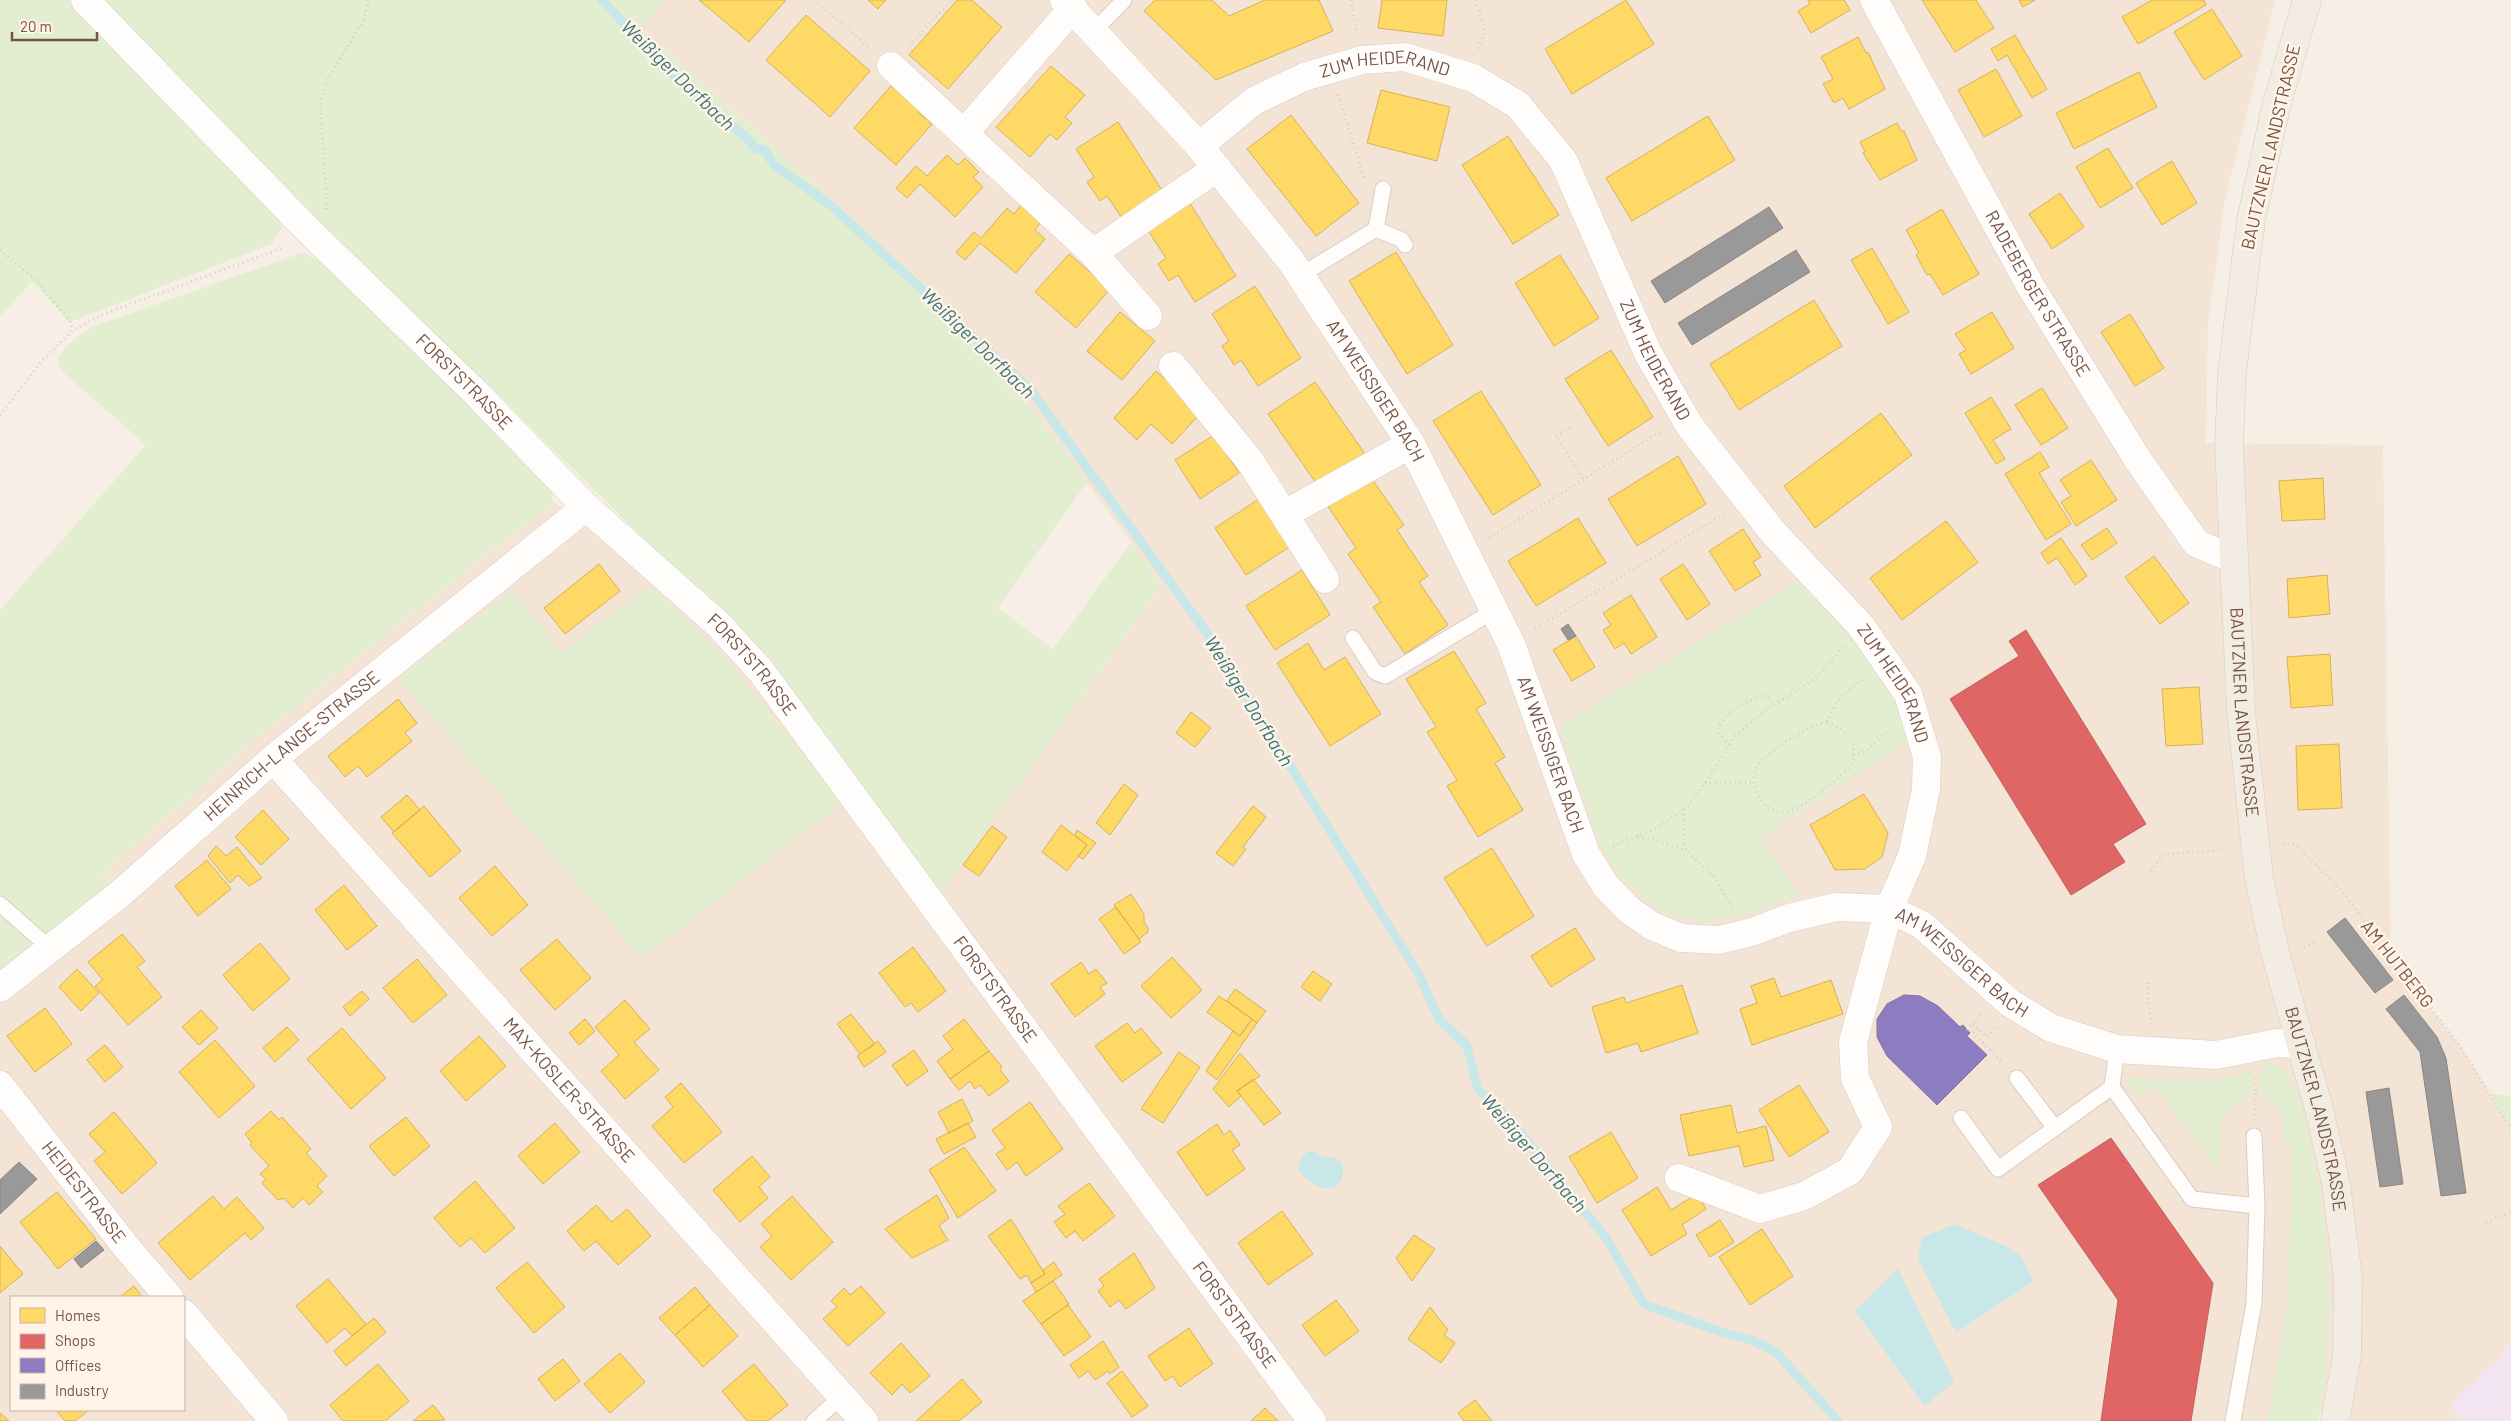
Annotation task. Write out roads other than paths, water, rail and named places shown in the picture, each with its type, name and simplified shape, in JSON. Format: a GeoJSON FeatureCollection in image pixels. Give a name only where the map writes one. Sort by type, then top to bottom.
{"type":"FeatureCollection","features":[{"type":"Feature","properties":{"kind":"main road","name":"BAUTZNER LANDSTRASSE"},"geometry":{"type":"LineString","coordinates":[[2307,0],[2270,136],[2251,220],[2232,373],[2221,555],[2241,712],[2259,878],[2275,952],[2320,1109],[2336,1184],[2348,1278],[2347,1355],[2335,1421]]}},
{"type":"Feature","properties":{"kind":"street","name":"FORSTSTRASSE"},"geometry":{"type":"LineString","coordinates":[[85,0],[312,235],[476,392],[586,507],[719,625],[761,671],[1312,1421]]}},
{"type":"Feature","properties":{"kind":"street","name":"RADEBERGER STRASSE"},"geometry":{"type":"LineString","coordinates":[[1874,0],[2031,287],[2138,460],[2196,542],[2221,555]]}},
{"type":"Feature","properties":{"kind":"street","name":"AM WEISSIGER BACH"},"geometry":{"type":"LineString","coordinates":[[1068,4],[1199,146],[1301,275],[1411,444],[1511,644],[1586,854],[1604,885],[1629,910],[1652,926],[1681,938],[1718,940],[1744,934],[1789,918],[1836,907],[1890,909],[1922,925],[2010,1003],[2050,1028],[2116,1049],[2216,1055],[2277,1043],[2301,1044]]}},
{"type":"Feature","properties":{"kind":"street"},"geometry":{"type":"LineString","coordinates":[[964,133],[1068,4]]}},
{"type":"Feature","properties":{"kind":"street","name":"ZUM HEIDERAND"},"geometry":{"type":"LineString","coordinates":[[1199,146],[1254,101],[1304,77],[1362,60],[1405,58],[1461,74],[1473,78],[1518,105],[1563,160],[1648,354],[1684,418],[1746,500],[1859,624],[1908,694],[1927,756],[1926,789],[1912,856],[1890,909],[1853,1042],[1854,1078],[1878,1127],[1850,1171],[1804,1196],[1760,1209],[1679,1178]]}},
{"type":"Feature","properties":{"kind":"street"},"geometry":{"type":"LineString","coordinates":[[891,66],[1094,253],[1148,316]]}},
{"type":"Feature","properties":{"kind":"street"},"geometry":{"type":"LineString","coordinates":[[1094,253],[1217,168]]}},
{"type":"Feature","properties":{"kind":"street"},"geometry":{"type":"LineString","coordinates":[[1173,366],[1250,461],[1325,579]]}},
{"type":"Feature","properties":{"kind":"street"},"geometry":{"type":"LineString","coordinates":[[1285,514],[1411,444]]}},
{"type":"Feature","properties":{"kind":"street","name":"HEINRICH-LANGE-STRASSE"},"geometry":{"type":"LineString","coordinates":[[0,988],[121,893],[273,759],[586,507]]}},
{"type":"Feature","properties":{"kind":"street","name":"MAX-KOSLER-STRASSE"},"geometry":{"type":"LineString","coordinates":[[273,759],[864,1421]]}},
{"type":"Feature","properties":{"kind":"street","name":"HEIDESTRASSE"},"geometry":{"type":"LineString","coordinates":[[0,1085],[128,1248],[169,1296]]}},
{"type":"Feature","properties":{"kind":"street"},"geometry":{"type":"LineString","coordinates":[[185,1315],[274,1421]]}},
{"type":"Feature","properties":{"kind":"lane"},"geometry":{"type":"LineString","coordinates":[[1094,31],[1124,0]]}},
{"type":"Feature","properties":{"kind":"lane"},"geometry":{"type":"LineString","coordinates":[[1301,275],[1376,229],[1383,189]]}},
{"type":"Feature","properties":{"kind":"lane"},"geometry":{"type":"LineString","coordinates":[[1376,229],[1402,240],[1405,245]]}},
{"type":"Feature","properties":{"kind":"lane"},"geometry":{"type":"LineString","coordinates":[[1353,638],[1375,672],[1386,676],[1495,610]]}},
{"type":"Feature","properties":{"kind":"lane"},"geometry":{"type":"LineString","coordinates":[[0,904],[50,949]]}},
{"type":"Feature","properties":{"kind":"lane"},"geometry":{"type":"LineString","coordinates":[[2116,1049],[2112,1087],[2192,1199],[2257,1206]]}},
{"type":"Feature","properties":{"kind":"lane"},"geometry":{"type":"LineString","coordinates":[[2012,1073],[2055,1128]]}},
{"type":"Feature","properties":{"kind":"lane"},"geometry":{"type":"LineString","coordinates":[[1961,1118],[1998,1169],[2112,1087]]}},
{"type":"Feature","properties":{"kind":"lane"},"geometry":{"type":"LineString","coordinates":[[2232,1421],[2254,1303],[2257,1206],[2254,1136]]}},
{"type":"Feature","properties":{"kind":"lane"},"geometry":{"type":"LineString","coordinates":[[814,1421],[842,1396]]}},
{"type":"Feature","properties":{"kind":"water"},"geometry":{"type":"Polygon","coordinates":[[[1308,1151],[1315,1151],[1320,1156],[1334,1158],[1342,1162],[1340,1182],[1335,1187],[1320,1187],[1304,1177],[1298,1169],[1301,1159],[1308,1151]]]}},
{"type":"Feature","properties":{"kind":"water"},"geometry":{"type":"Polygon","coordinates":[[[1955,1224],[2009,1248],[2020,1256],[2034,1281],[1956,1332],[1918,1259],[1922,1238],[1955,1224]]]}},
{"type":"Feature","properties":{"kind":"water"},"geometry":{"type":"Polygon","coordinates":[[[1898,1269],[1954,1382],[1925,1406],[1855,1311],[1898,1269]]]}},
{"type":"Feature","properties":{"kind":"waterway","name":"Weißiger Dorfbach"},"geometry":{"type":"LineString","coordinates":[[602,0],[681,83],[746,137],[755,148],[764,150],[775,166],[828,203],[1030,389],[1212,640],[1418,973],[1439,1019],[1467,1046],[1478,1089],[1507,1116],[1606,1238],[1644,1304],[1721,1332],[1752,1340],[1776,1352],[1838,1421]]}}]}
